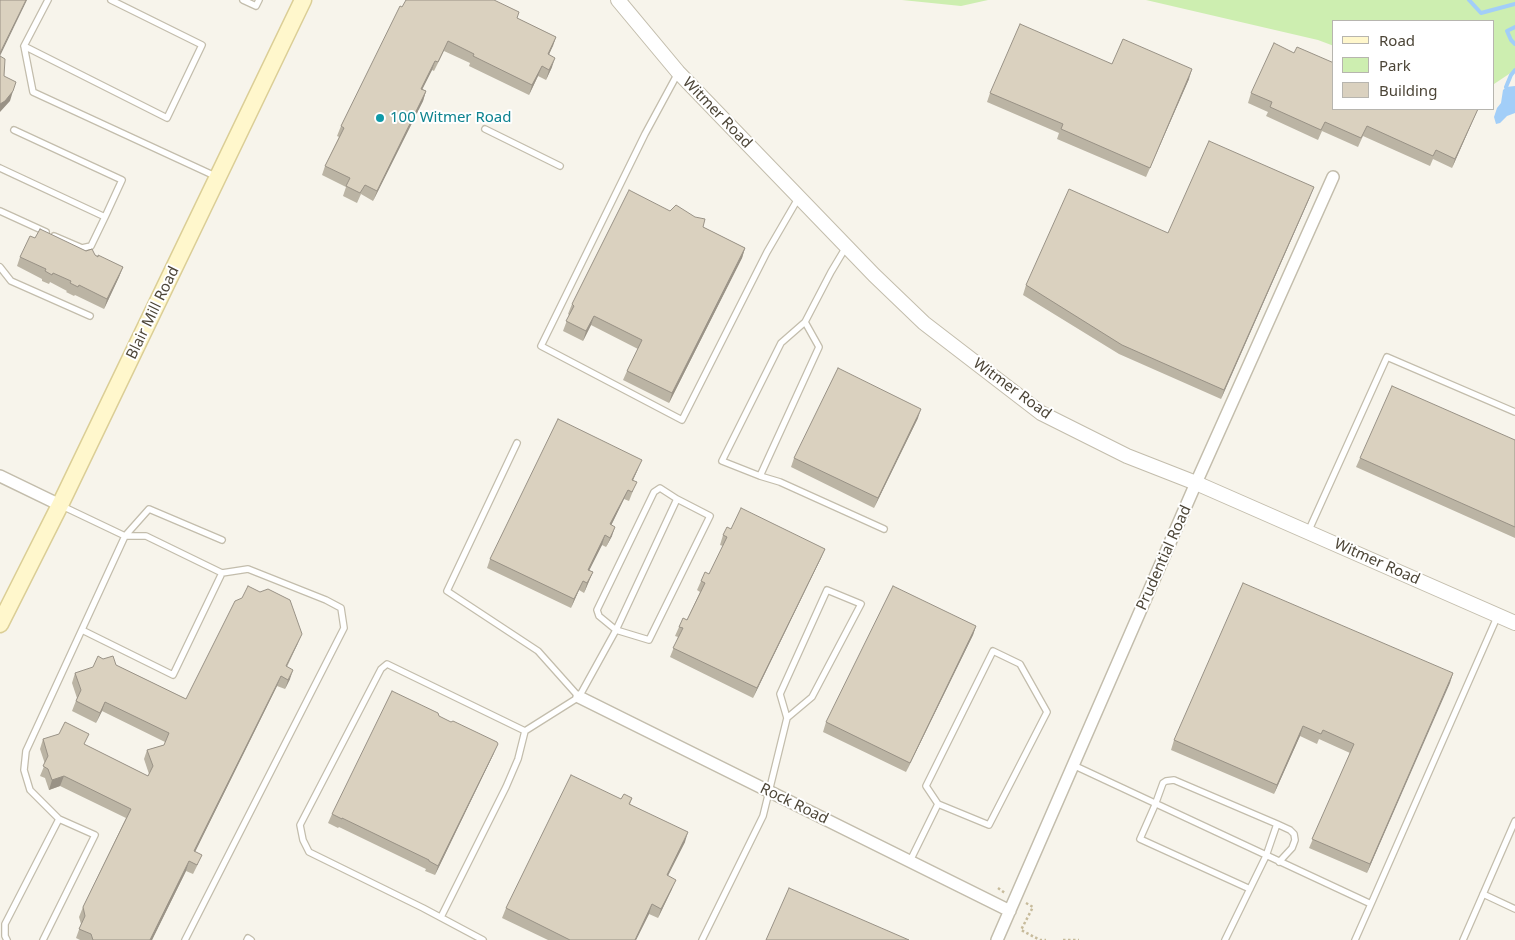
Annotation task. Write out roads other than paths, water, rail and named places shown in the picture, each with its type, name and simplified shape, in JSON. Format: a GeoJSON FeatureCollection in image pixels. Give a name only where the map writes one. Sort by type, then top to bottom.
{"type":"FeatureCollection","features":[{"type":"Feature","properties":{"kind":"main road","name":"Blair Mill Road"},"geometry":{"type":"LineString","coordinates":[[0,624],[60,505],[303,0]]}},
{"type":"Feature","properties":{"kind":"street","name":"Witmer Road"},"geometry":{"type":"LineString","coordinates":[[618,0],[678,72],[846,247],[924,323],[1041,413],[1127,456],[1196,483],[1515,623]]}},
{"type":"Feature","properties":{"kind":"street","name":"Prudential Road"},"geometry":{"type":"LineString","coordinates":[[997,940],[1196,483],[1333,177]]}},
{"type":"Feature","properties":{"kind":"street"},"geometry":{"type":"LineString","coordinates":[[0,476],[60,505]]}},
{"type":"Feature","properties":{"kind":"street","name":"Rock Road"},"geometry":{"type":"LineString","coordinates":[[579,697],[1010,911]]}},
{"type":"Feature","properties":{"kind":"lane"},"geometry":{"type":"LineString","coordinates":[[48,0],[24,46],[33,92],[218,178]]}},
{"type":"Feature","properties":{"kind":"lane"},"geometry":{"type":"LineString","coordinates":[[24,46],[167,118],[202,45],[111,0]]}},
{"type":"Feature","properties":{"kind":"lane"},"geometry":{"type":"LineString","coordinates":[[243,0],[256,6],[259,0]]}},
{"type":"Feature","properties":{"kind":"lane"},"geometry":{"type":"LineString","coordinates":[[678,72],[645,134],[542,346],[682,420],[767,252],[799,198]]}},
{"type":"Feature","properties":{"kind":"lane"},"geometry":{"type":"LineString","coordinates":[[485,129],[560,166]]}},
{"type":"Feature","properties":{"kind":"lane"},"geometry":{"type":"LineString","coordinates":[[0,211],[82,248],[91,246],[122,180],[14,130]]}},
{"type":"Feature","properties":{"kind":"lane"},"geometry":{"type":"LineString","coordinates":[[0,168],[105,217]]}},
{"type":"Feature","properties":{"kind":"lane"},"geometry":{"type":"LineString","coordinates":[[846,247],[805,322],[781,343],[722,461],[780,482],[884,529]]}},
{"type":"Feature","properties":{"kind":"lane"},"geometry":{"type":"LineString","coordinates":[[0,267],[11,281],[90,316]]}},
{"type":"Feature","properties":{"kind":"lane"},"geometry":{"type":"LineString","coordinates":[[760,476],[819,346],[805,322]]}},
{"type":"Feature","properties":{"kind":"lane"},"geometry":{"type":"LineString","coordinates":[[1308,532],[1387,357],[1515,412]]}},
{"type":"Feature","properties":{"kind":"lane"},"geometry":{"type":"LineString","coordinates":[[517,443],[447,591],[538,651],[579,697]]}},
{"type":"Feature","properties":{"kind":"lane"},"geometry":{"type":"LineString","coordinates":[[660,488],[710,516],[649,640],[616,630],[598,616],[597,610],[654,492],[660,488]]}},
{"type":"Feature","properties":{"kind":"lane"},"geometry":{"type":"LineString","coordinates":[[441,917],[506,787],[518,758],[525,731],[579,697],[616,630],[677,499]]}},
{"type":"Feature","properties":{"kind":"lane"},"geometry":{"type":"LineString","coordinates":[[60,505],[126,536],[146,536],[222,573],[248,569],[326,600],[341,608],[344,628],[185,940]]}},
{"type":"Feature","properties":{"kind":"lane"},"geometry":{"type":"LineString","coordinates":[[43,940],[95,835],[59,819],[30,790],[24,770],[26,751],[126,536],[149,509],[222,540]]}},
{"type":"Feature","properties":{"kind":"lane"},"geometry":{"type":"LineString","coordinates":[[82,630],[173,675],[222,573]]}},
{"type":"Feature","properties":{"kind":"lane"},"geometry":{"type":"LineString","coordinates":[[702,940],[763,816],[787,718],[780,694],[828,590],[861,604],[812,697],[787,718]]}},
{"type":"Feature","properties":{"kind":"lane"},"geometry":{"type":"LineString","coordinates":[[1355,940],[1462,693],[1498,615]]}},
{"type":"Feature","properties":{"kind":"lane"},"geometry":{"type":"LineString","coordinates":[[993,652],[1020,664],[1047,712],[989,825],[938,804],[926,786],[993,652]]}},
{"type":"Feature","properties":{"kind":"lane"},"geometry":{"type":"LineString","coordinates":[[483,940],[441,917],[309,852],[303,840],[300,825],[381,669],[387,664],[525,731]]}},
{"type":"Feature","properties":{"kind":"lane"},"geometry":{"type":"LineString","coordinates":[[1073,765],[1155,805],[1371,904]]}},
{"type":"Feature","properties":{"kind":"lane"},"geometry":{"type":"LineString","coordinates":[[1250,889],[1140,839],[1155,805],[1162,783],[1174,780],[1290,830],[1296,840],[1292,848],[1279,862]]}},
{"type":"Feature","properties":{"kind":"lane"},"geometry":{"type":"LineString","coordinates":[[910,861],[938,804]]}},
{"type":"Feature","properties":{"kind":"lane"},"geometry":{"type":"LineString","coordinates":[[7,940],[5,924],[59,819]]}},
{"type":"Feature","properties":{"kind":"lane"},"geometry":{"type":"LineString","coordinates":[[1463,940],[1515,821]]}},
{"type":"Feature","properties":{"kind":"lane"},"geometry":{"type":"LineString","coordinates":[[1225,940],[1266,856],[1277,824]]}},
{"type":"Feature","properties":{"kind":"lane"},"geometry":{"type":"LineString","coordinates":[[1483,894],[1515,909]]}},
{"type":"Feature","properties":{"kind":"lane"},"geometry":{"type":"LineString","coordinates":[[247,940],[248,938],[251,940]]}},
{"type":"Feature","properties":{"kind":"water"},"geometry":{"type":"Polygon","coordinates":[[[1515,86],[1515,113],[1496,124],[1494,117],[1501,103],[1503,90],[1506,87],[1515,86]]]}},
{"type":"Feature","properties":{"kind":"waterway"},"geometry":{"type":"LineString","coordinates":[[1469,0],[1481,13],[1515,4]]}},
{"type":"Feature","properties":{"kind":"waterway"},"geometry":{"type":"LineString","coordinates":[[1515,27],[1507,31],[1515,44]]}},
{"type":"Feature","properties":{"kind":"waterway"},"geometry":{"type":"LineString","coordinates":[[1506,87],[1515,70]]}},
{"type":"Feature","properties":{"kind":"place","name":"100 Witmer Road"},"geometry":{"type":"Point","coordinates":[380,118]}}]}
